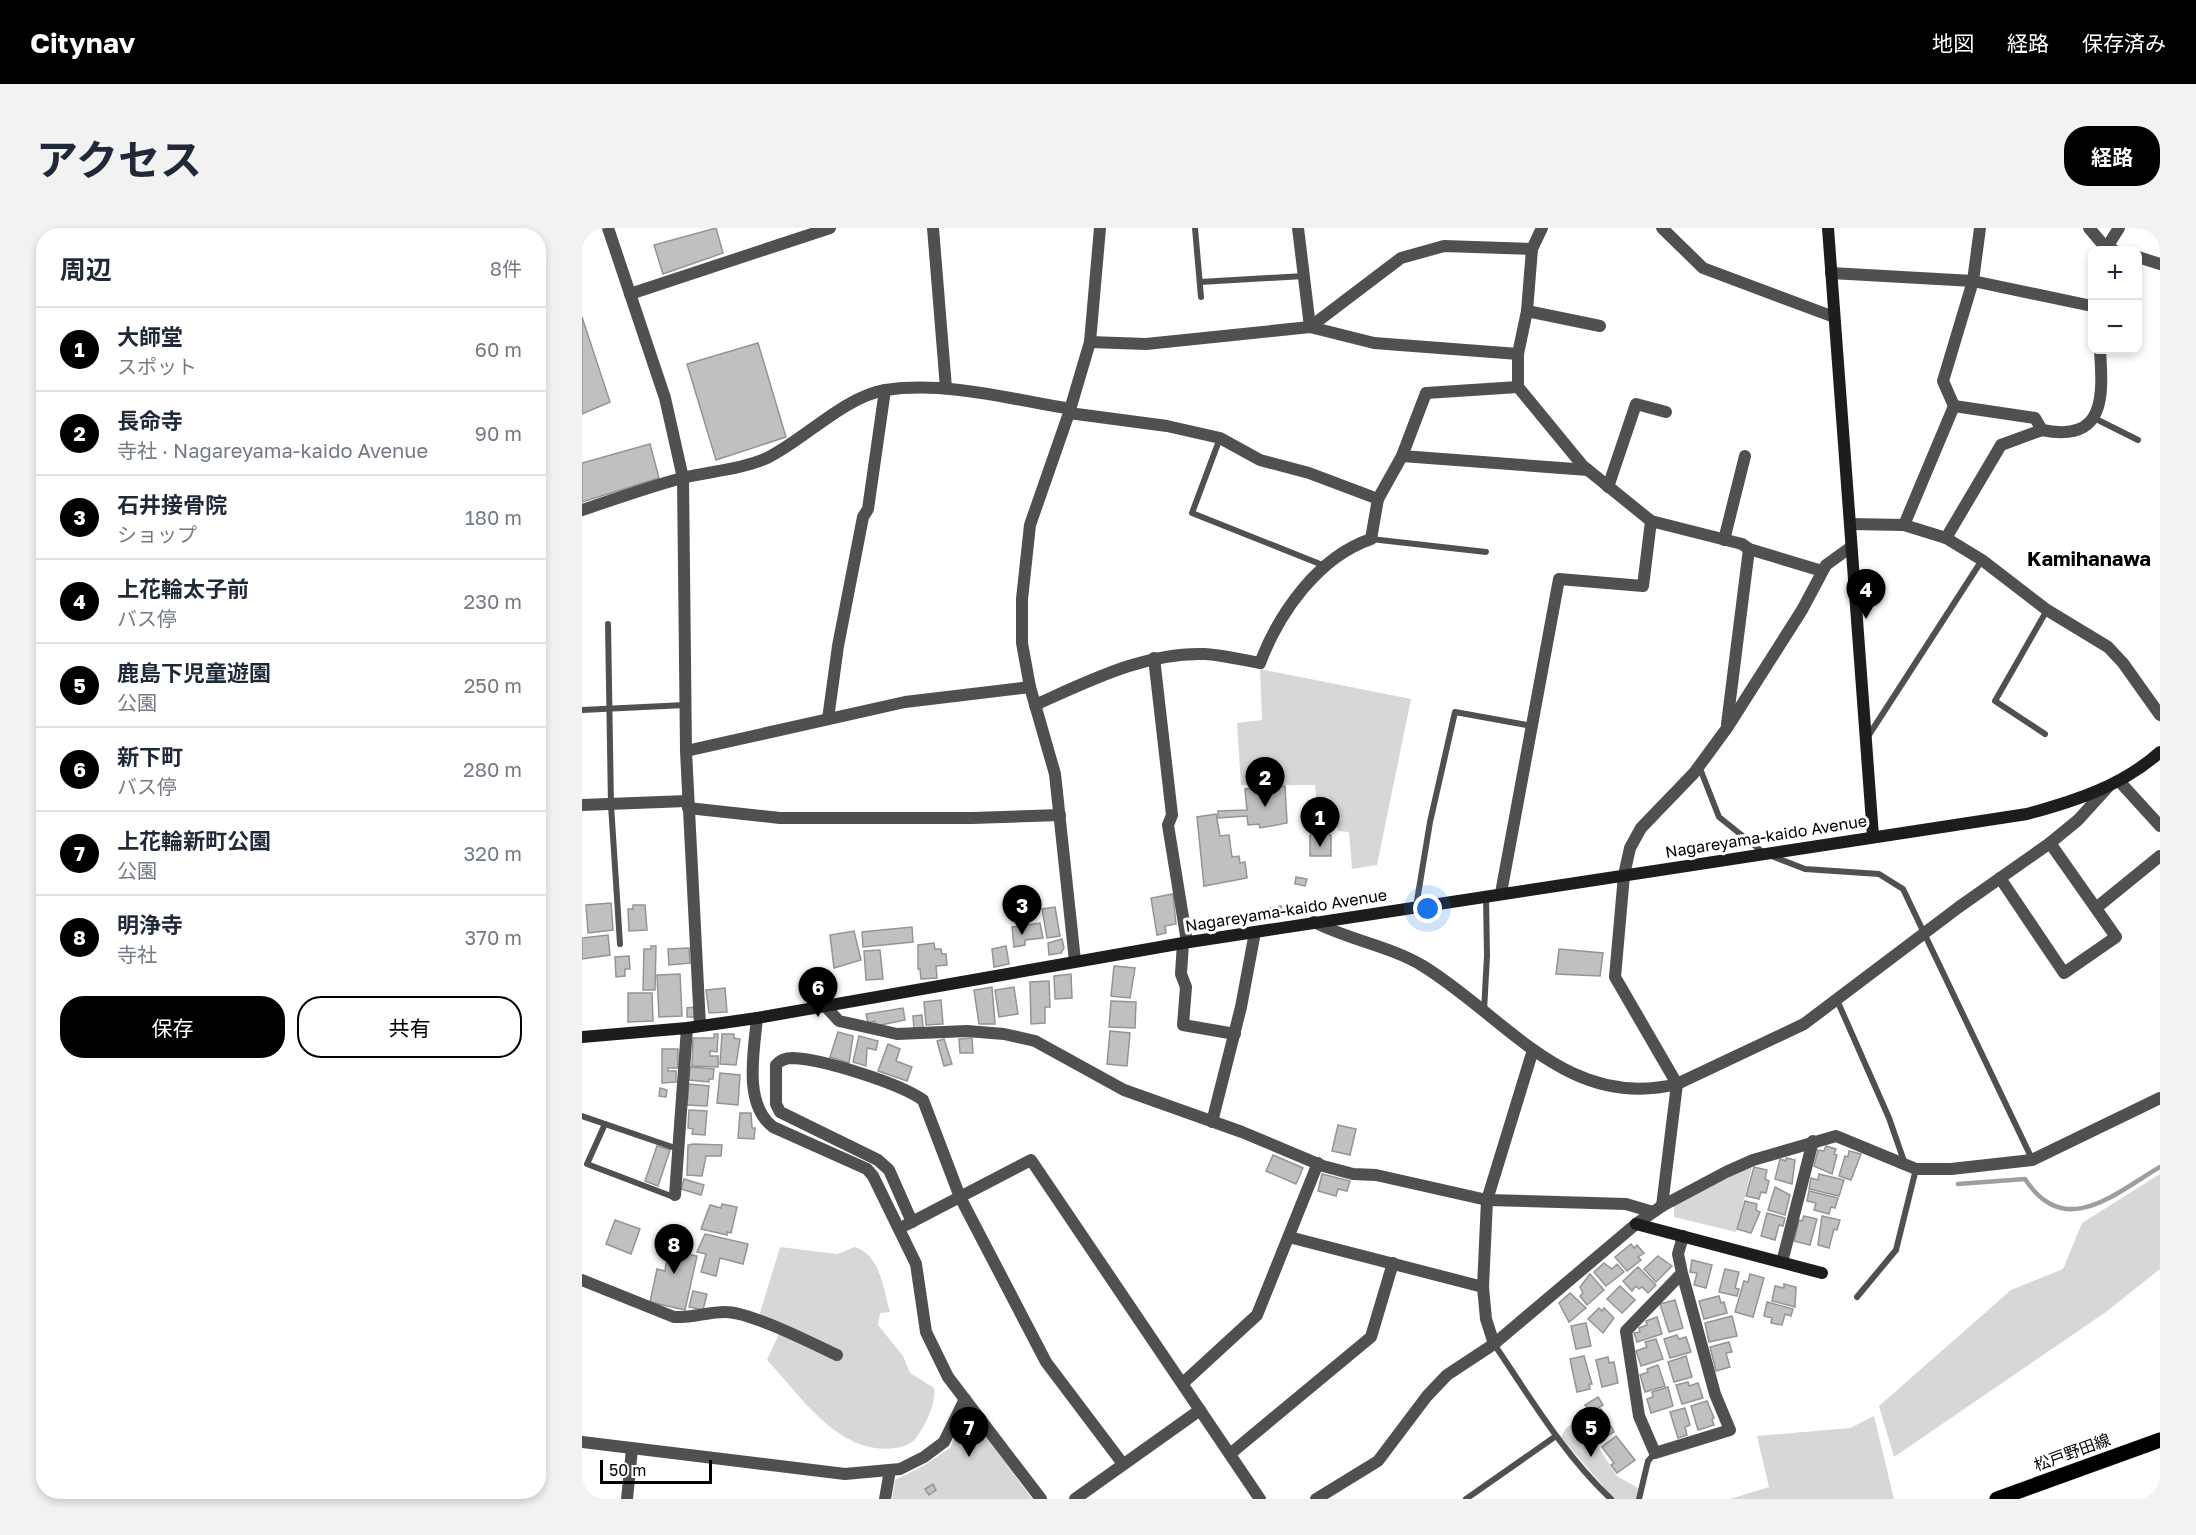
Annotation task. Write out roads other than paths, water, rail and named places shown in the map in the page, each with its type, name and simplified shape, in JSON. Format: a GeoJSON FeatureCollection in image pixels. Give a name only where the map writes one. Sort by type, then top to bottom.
{"type":"FeatureCollection","features":[{"type":"Feature","properties":{"kind":"main road","name":"松戸野田線"},"geometry":{"type":"LineString","coordinates":[[1997,1499],[2160,1440]]}},
{"type":"Feature","properties":{"kind":"street"},"geometry":{"type":"LineString","coordinates":[[608,228],[665,398],[683,478],[687,804],[700,1026]]}},
{"type":"Feature","properties":{"kind":"street"},"geometry":{"type":"LineString","coordinates":[[630,294],[830,228]]}},
{"type":"Feature","properties":{"kind":"street"},"geometry":{"type":"LineString","coordinates":[[933,228],[946,388]]}},
{"type":"Feature","properties":{"kind":"street"},"geometry":{"type":"LineString","coordinates":[[1075,961],[1055,774],[1030,687],[1022,643],[1022,599],[1030,525],[1070,411],[1090,342],[1100,228]]}},
{"type":"Feature","properties":{"kind":"street"},"geometry":{"type":"LineString","coordinates":[[1298,228],[1306,276],[1310,327]]}},
{"type":"Feature","properties":{"kind":"street"},"geometry":{"type":"LineString","coordinates":[[1542,228],[1532,249],[1527,312],[1518,354],[1518,387],[1588,470],[1651,521],[1742,544],[1749,549],[1822,572]]}},
{"type":"Feature","properties":{"kind":"street"},"geometry":{"type":"LineString","coordinates":[[1662,228],[1703,268],[1834,317]]}},
{"type":"Feature","properties":{"kind":"street"},"geometry":{"type":"LineString","coordinates":[[1828,228],[1874,836]]}},
{"type":"Feature","properties":{"kind":"street"},"geometry":{"type":"LineString","coordinates":[[1904,525],[1954,406],[1944,381],[1973,281],[1980,228]]}},
{"type":"Feature","properties":{"kind":"street"},"geometry":{"type":"LineString","coordinates":[[2089,228],[2105,246]]}},
{"type":"Feature","properties":{"kind":"street"},"geometry":{"type":"LineString","coordinates":[[2110,246],[2119,228]]}},
{"type":"Feature","properties":{"kind":"street"},"geometry":{"type":"LineString","coordinates":[[1310,327],[1401,258],[1444,246],[1532,249]]}},
{"type":"Feature","properties":{"kind":"street"},"geometry":{"type":"LineString","coordinates":[[2142,258],[2160,264]]}},
{"type":"Feature","properties":{"kind":"street"},"geometry":{"type":"LineString","coordinates":[[1831,273],[1973,281],[2088,305]]}},
{"type":"Feature","properties":{"kind":"street"},"geometry":{"type":"LineString","coordinates":[[1527,312],[1600,327]]}},
{"type":"Feature","properties":{"kind":"street"},"geometry":{"type":"LineString","coordinates":[[1090,342],[1146,344],[1310,327],[1374,344],[1518,354]]}},
{"type":"Feature","properties":{"kind":"street"},"geometry":{"type":"LineString","coordinates":[[1946,538],[2001,445],[2042,430],[2063,434],[2085,426],[2094,418],[2103,394],[2100,354]]}},
{"type":"Feature","properties":{"kind":"street"},"geometry":{"type":"LineString","coordinates":[[1035,705],[1092,680],[1154,658],[1206,654],[1260,663],[1270,636],[1325,566],[1350,546],[1371,539],[1378,499],[1402,456],[1426,393],[1518,387]]}},
{"type":"Feature","properties":{"kind":"street"},"geometry":{"type":"LineString","coordinates":[[582,510],[683,478],[750,464],[797,440],[815,425],[874,393],[885,390],[946,388],[1167,426],[1220,438],[1260,459],[1309,473],[1378,499]]}},
{"type":"Feature","properties":{"kind":"street"},"geometry":{"type":"LineString","coordinates":[[828,719],[847,599],[863,517],[868,509],[885,390]]}},
{"type":"Feature","properties":{"kind":"street"},"geometry":{"type":"LineString","coordinates":[[1608,487],[1636,404],[1666,412]]}},
{"type":"Feature","properties":{"kind":"street"},"geometry":{"type":"LineString","coordinates":[[1954,406],[2035,418],[2042,430]]}},
{"type":"Feature","properties":{"kind":"street"},"geometry":{"type":"LineString","coordinates":[[1402,456],[1588,470]]}},
{"type":"Feature","properties":{"kind":"street"},"geometry":{"type":"LineString","coordinates":[[1724,540],[1745,456]]}},
{"type":"Feature","properties":{"kind":"street"},"geometry":{"type":"LineString","coordinates":[[1501,893],[1559,579],[1643,586],[1651,521]]}},
{"type":"Feature","properties":{"kind":"street"},"geometry":{"type":"LineString","coordinates":[[1850,524],[1904,525],[1946,538],[1982,560],[2047,610],[2108,646],[2160,715]]}},
{"type":"Feature","properties":{"kind":"street"},"geometry":{"type":"LineString","coordinates":[[1658,1209],[1677,1084],[1615,977],[1624,875],[1630,848],[1641,828],[1699,766],[1726,728],[1802,610],[1826,564],[1851,547]]}},
{"type":"Feature","properties":{"kind":"street"},"geometry":{"type":"LineString","coordinates":[[1726,728],[1749,549]]}},
{"type":"Feature","properties":{"kind":"street"},"geometry":{"type":"LineString","coordinates":[[1154,658],[1172,815],[1168,825],[1185,942],[1181,974],[1186,987],[1183,1025],[1234,1034]]}},
{"type":"Feature","properties":{"kind":"street"},"geometry":{"type":"LineString","coordinates":[[686,751],[905,702],[1030,687]]}},
{"type":"Feature","properties":{"kind":"street","name":"Nagareyama-kaido Avenue"},"geometry":{"type":"LineString","coordinates":[[582,1037],[687,1028],[757,1018],[1185,942],[2027,814],[2113,784],[2160,752]]}},
{"type":"Feature","properties":{"kind":"street"},"geometry":{"type":"LineString","coordinates":[[1314,922],[1338,934],[1423,966],[1551,1064],[1597,1083],[1639,1089],[1677,1084],[1779,1037],[1837,1000],[1924,932],[2050,843],[2078,820],[2113,784],[2160,826]]}},
{"type":"Feature","properties":{"kind":"street"},"geometry":{"type":"LineString","coordinates":[[582,805],[687,804],[780,818],[972,818],[1060,815]]}},
{"type":"Feature","properties":{"kind":"street"},"geometry":{"type":"LineString","coordinates":[[2000,878],[2064,973],[2116,937],[2050,843]]}},
{"type":"Feature","properties":{"kind":"street"},"geometry":{"type":"LineString","coordinates":[[2096,908],[2159,860]]}},
{"type":"Feature","properties":{"kind":"street"},"geometry":{"type":"LineString","coordinates":[[1212,1122],[1234,1034],[1255,932]]}},
{"type":"Feature","properties":{"kind":"street"},"geometry":{"type":"LineString","coordinates":[[826,1006],[839,1021],[897,1034],[967,1031],[1004,1034],[1035,1041],[1124,1090],[1353,1174],[1377,1175],[1487,1200],[1626,1204],[1658,1209]]}},
{"type":"Feature","properties":{"kind":"street"},"geometry":{"type":"LineString","coordinates":[[757,1018],[754,1079],[756,1104],[762,1119],[772,1127],[867,1169],[906,1225]]}},
{"type":"Feature","properties":{"kind":"street"},"geometry":{"type":"LineString","coordinates":[[675,1195],[687,1028]]}},
{"type":"Feature","properties":{"kind":"street"},"geometry":{"type":"LineString","coordinates":[[1494,1344],[1486,1319],[1483,1287],[1487,1200],[1509,1121],[1533,1050]]}},
{"type":"Feature","properties":{"kind":"street"},"geometry":{"type":"LineString","coordinates":[[1041,1499],[948,1377],[926,1332],[916,1264],[889,1170],[878,1160],[780,1112],[776,1104],[776,1065],[780,1061],[791,1058],[836,1067],[911,1092],[922,1100],[960,1197],[1046,1362],[1123,1464]]}},
{"type":"Feature","properties":{"kind":"street"},"geometry":{"type":"LineString","coordinates":[[1316,1499],[1378,1461],[1395,1442],[1427,1396],[1447,1375],[1494,1344],[1636,1224],[1658,1209],[1753,1160],[1836,1136],[1910,1167],[1951,1169],[2032,1160],[2160,1098]]}},
{"type":"Feature","properties":{"kind":"street"},"geometry":{"type":"LineString","coordinates":[[1782,1262],[1813,1141]]}},
{"type":"Feature","properties":{"kind":"street"},"geometry":{"type":"LineString","coordinates":[[906,1225],[1031,1160],[1260,1499]]}},
{"type":"Feature","properties":{"kind":"street"},"geometry":{"type":"LineString","coordinates":[[1183,1383],[1257,1315],[1318,1163]]}},
{"type":"Feature","properties":{"kind":"street"},"geometry":{"type":"LineString","coordinates":[[1636,1224],[1822,1273]]}},
{"type":"Feature","properties":{"kind":"street"},"geometry":{"type":"LineString","coordinates":[[1682,1273],[1626,1331],[1640,1416],[1655,1453],[1730,1430],[1712,1384],[1682,1273],[1678,1254],[1683,1236]]}},
{"type":"Feature","properties":{"kind":"street"},"geometry":{"type":"LineString","coordinates":[[1289,1237],[1483,1287]]}},
{"type":"Feature","properties":{"kind":"street"},"geometry":{"type":"LineString","coordinates":[[1230,1454],[1371,1337],[1393,1263]]}},
{"type":"Feature","properties":{"kind":"street"},"geometry":{"type":"LineString","coordinates":[[582,1280],[674,1317],[688,1318],[726,1312],[771,1325],[837,1355]]}},
{"type":"Feature","properties":{"kind":"street"},"geometry":{"type":"LineString","coordinates":[[582,1442],[845,1473],[900,1469],[924,1457],[944,1442],[965,1399]]}},
{"type":"Feature","properties":{"kind":"street"},"geometry":{"type":"LineString","coordinates":[[1076,1499],[1200,1410]]}},
{"type":"Feature","properties":{"kind":"street"},"geometry":{"type":"LineString","coordinates":[[627,1499],[632,1449]]}},
{"type":"Feature","properties":{"kind":"street"},"geometry":{"type":"LineString","coordinates":[[885,1499],[890,1470]]}},
{"type":"Feature","properties":{"kind":"lane"},"geometry":{"type":"LineString","coordinates":[[1195,228],[1201,297]]}},
{"type":"Feature","properties":{"kind":"lane"},"geometry":{"type":"LineString","coordinates":[[1200,282],[1306,276]]}},
{"type":"Feature","properties":{"kind":"lane"},"geometry":{"type":"LineString","coordinates":[[2094,418],[2138,440]]}},
{"type":"Feature","properties":{"kind":"lane"},"geometry":{"type":"LineString","coordinates":[[1220,438],[1192,513],[1325,566]]}},
{"type":"Feature","properties":{"kind":"lane"},"geometry":{"type":"LineString","coordinates":[[1371,539],[1486,552]]}},
{"type":"Feature","properties":{"kind":"lane"},"geometry":{"type":"LineString","coordinates":[[1866,741],[1982,560]]}},
{"type":"Feature","properties":{"kind":"lane"},"geometry":{"type":"LineString","coordinates":[[2045,734],[1995,701],[2047,610]]}},
{"type":"Feature","properties":{"kind":"lane"},"geometry":{"type":"LineString","coordinates":[[608,624],[611,805],[620,944]]}},
{"type":"Feature","properties":{"kind":"lane"},"geometry":{"type":"LineString","coordinates":[[582,710],[685,705]]}},
{"type":"Feature","properties":{"kind":"lane"},"geometry":{"type":"LineString","coordinates":[[1416,907],[1426,842],[1455,712],[1532,726]]}},
{"type":"Feature","properties":{"kind":"lane"},"geometry":{"type":"LineString","coordinates":[[1699,766],[1719,817],[1764,853],[1805,869],[1879,874],[1891,879],[1903,889],[2032,1160]]}},
{"type":"Feature","properties":{"kind":"lane"},"geometry":{"type":"LineString","coordinates":[[1484,1011],[1487,956],[1486,896]]}},
{"type":"Feature","properties":{"kind":"lane"},"geometry":{"type":"LineString","coordinates":[[1837,1000],[1910,1167],[1896,1250],[1857,1297]]}},
{"type":"Feature","properties":{"kind":"lane"},"geometry":{"type":"LineString","coordinates":[[582,1116],[679,1149]]}},
{"type":"Feature","properties":{"kind":"lane"},"geometry":{"type":"LineString","coordinates":[[604,1124],[587,1164],[675,1195]]}},
{"type":"Feature","properties":{"kind":"lane"},"geometry":{"type":"LineString","coordinates":[[1494,1344],[1556,1436],[1593,1483],[1611,1499]]}},
{"type":"Feature","properties":{"kind":"lane"},"geometry":{"type":"LineString","coordinates":[[1466,1499],[1556,1436]]}},
{"type":"Feature","properties":{"kind":"lane"},"geometry":{"type":"LineString","coordinates":[[1639,1499],[1648,1461],[1655,1453]]}},
{"type":"Feature","properties":{"kind":"waterway"},"geometry":{"type":"LineString","coordinates":[[1958,1184],[2025,1179],[2040,1197],[2056,1207],[2073,1209],[2108,1199],[2160,1167]]}},
{"type":"Feature","properties":{"kind":"place","name":"上花輪太子前"},"geometry":{"type":"Point","coordinates":[1866,619]}},
{"type":"Feature","properties":{"kind":"place","name":"長命寺"},"geometry":{"type":"Point","coordinates":[1265,807]}},
{"type":"Feature","properties":{"kind":"place","name":"大師堂"},"geometry":{"type":"Point","coordinates":[1320,847]}},
{"type":"Feature","properties":{"kind":"place","name":"石井接骨院"},"geometry":{"type":"Point","coordinates":[1022,935]}},
{"type":"Feature","properties":{"kind":"place","name":"新下町"},"geometry":{"type":"Point","coordinates":[818,1017]}},
{"type":"Feature","properties":{"kind":"place","name":"明浄寺"},"geometry":{"type":"Point","coordinates":[674,1274]}},
{"type":"Feature","properties":{"kind":"place","name":"上花輪新町公園"},"geometry":{"type":"Point","coordinates":[969,1457]}},
{"type":"Feature","properties":{"kind":"place","name":"鹿島下児童遊園"},"geometry":{"type":"Point","coordinates":[1591,1457]}},
{"type":"Feature","properties":{"kind":"district","name":"Kamihanawa"},"geometry":{"type":"Point","coordinates":[2089,558]}}]}
